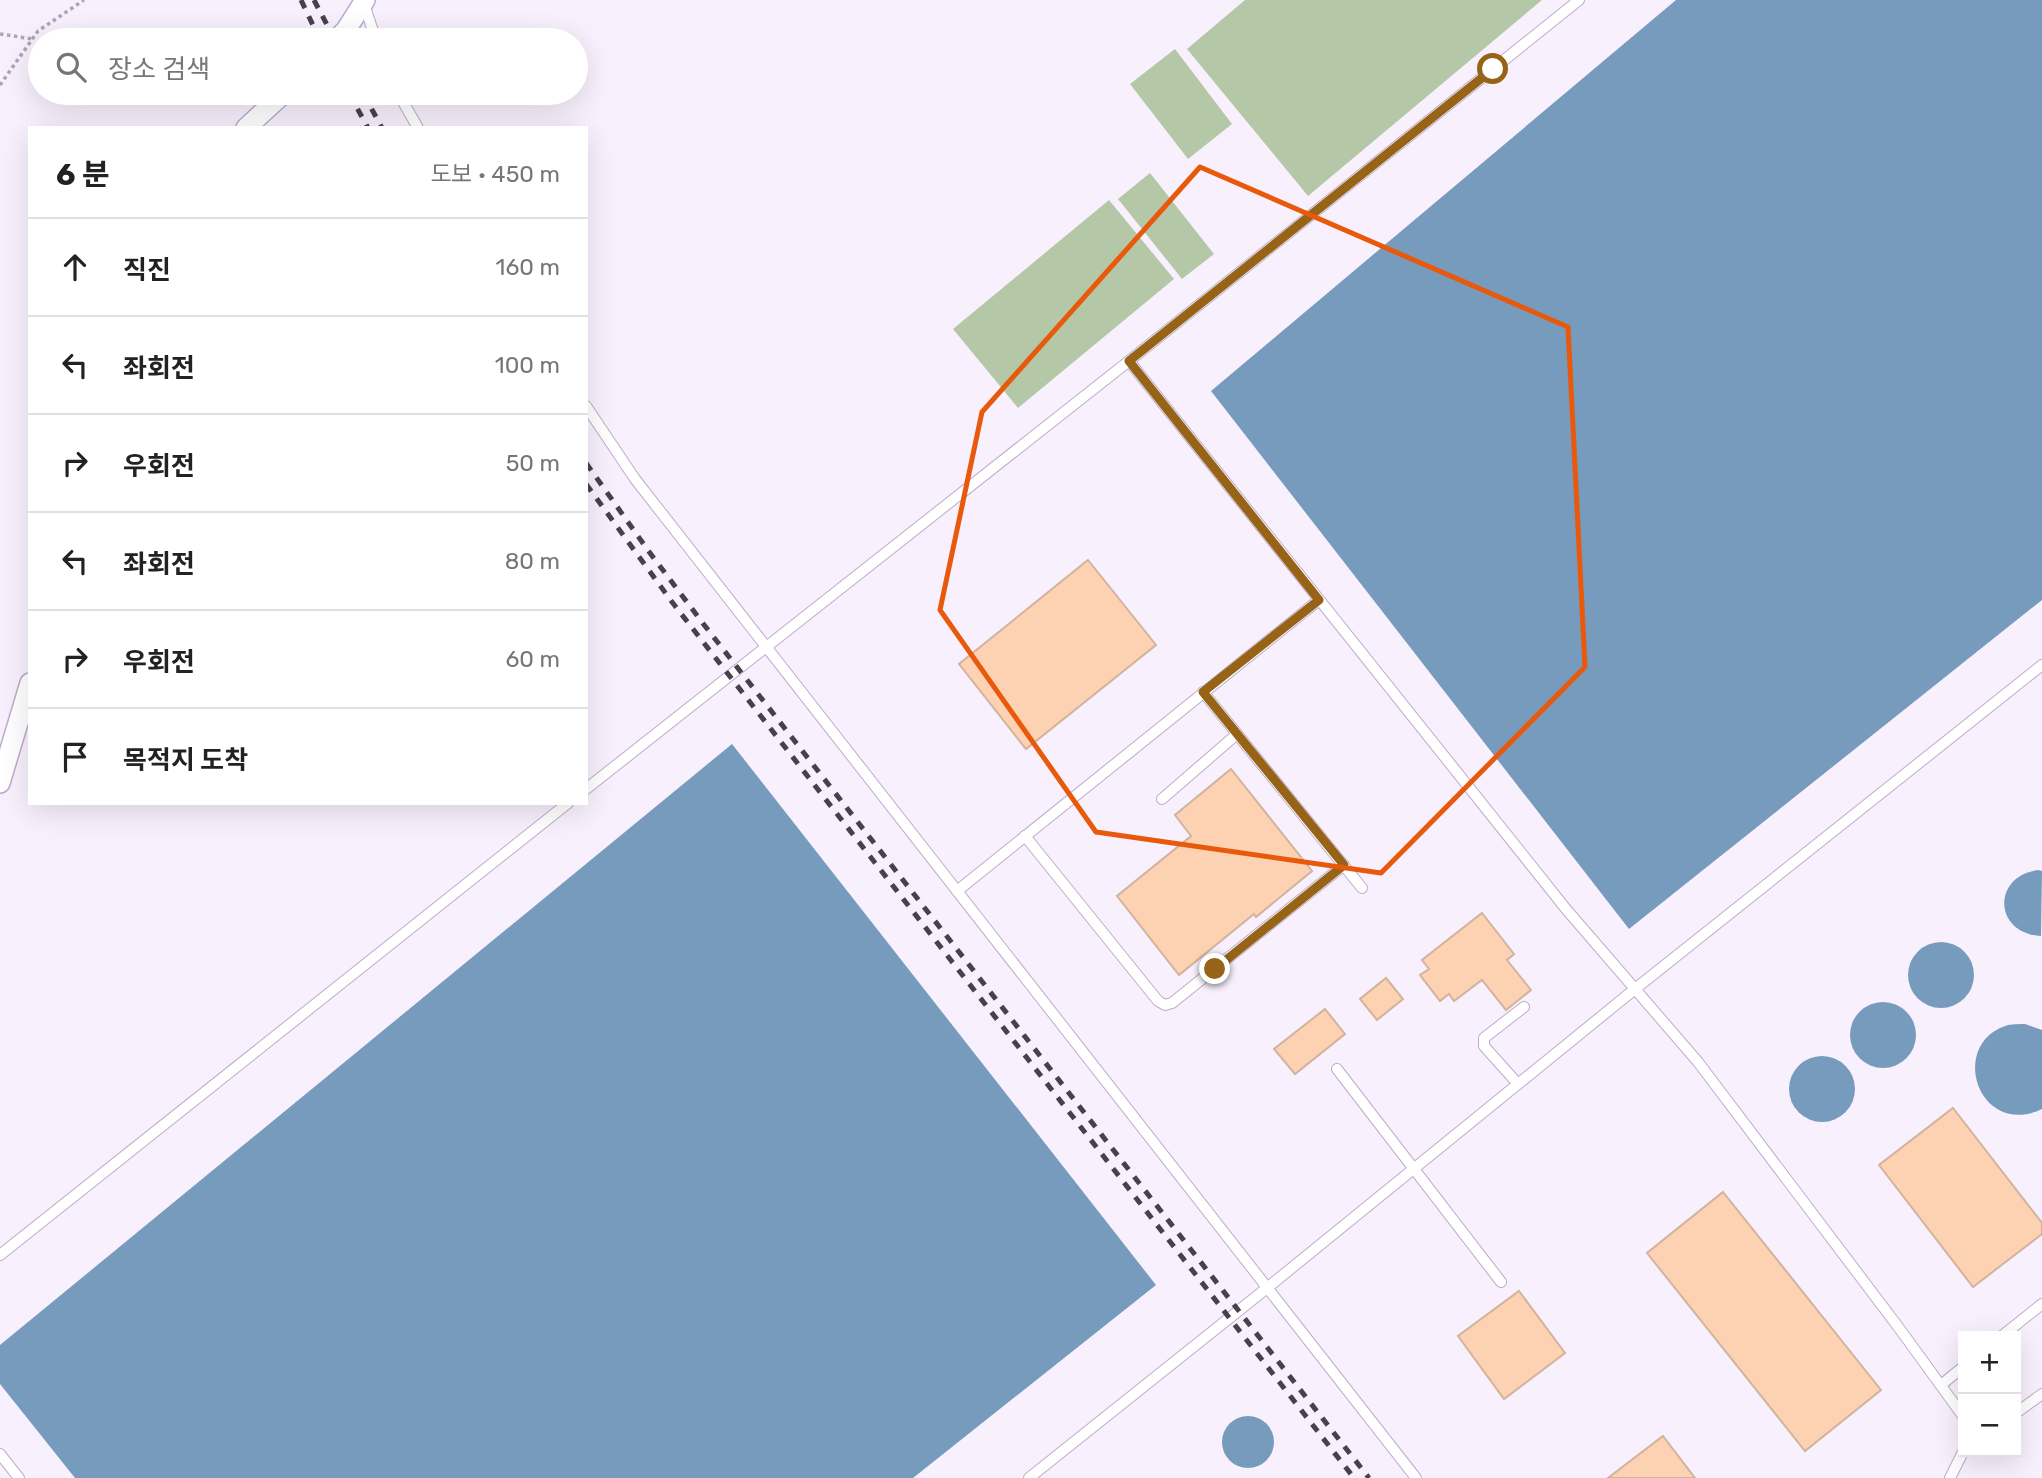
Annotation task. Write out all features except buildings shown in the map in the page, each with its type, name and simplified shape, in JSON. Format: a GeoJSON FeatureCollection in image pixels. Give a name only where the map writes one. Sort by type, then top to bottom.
{"type":"FeatureCollection","features":[{"type":"Feature","properties":{"kind":"street"},"geometry":{"type":"LineString","coordinates":[[347,28],[364,2]]}},
{"type":"Feature","properties":{"kind":"street"},"geometry":{"type":"LineString","coordinates":[[248,126],[271,105]]}},
{"type":"Feature","properties":{"kind":"street"},"geometry":{"type":"LineString","coordinates":[[0,783],[28,691]]}},
{"type":"Feature","properties":{"kind":"lane"},"geometry":{"type":"LineString","coordinates":[[588,787],[1129,361],[1578,0]]}},
{"type":"Feature","properties":{"kind":"lane"},"geometry":{"type":"LineString","coordinates":[[364,2],[372,28]]}},
{"type":"Feature","properties":{"kind":"lane"},"geometry":{"type":"LineString","coordinates":[[405,105],[417,126]]}},
{"type":"Feature","properties":{"kind":"lane"},"geometry":{"type":"LineString","coordinates":[[1129,361],[1566,909],[1698,1062],[1958,1409]]}},
{"type":"Feature","properties":{"kind":"lane"},"geometry":{"type":"LineString","coordinates":[[588,408],[635,480],[1416,1478]]}},
{"type":"Feature","properties":{"kind":"lane"},"geometry":{"type":"LineString","coordinates":[[957,891],[1319,600]]}},
{"type":"Feature","properties":{"kind":"lane"},"geometry":{"type":"LineString","coordinates":[[1029,1478],[1634,989],[2042,665]]}},
{"type":"Feature","properties":{"kind":"lane"},"geometry":{"type":"LineString","coordinates":[[1203,692],[1362,888]]}},
{"type":"Feature","properties":{"kind":"lane"},"geometry":{"type":"LineString","coordinates":[[1162,799],[1237,734]]}},
{"type":"Feature","properties":{"kind":"lane"},"geometry":{"type":"LineString","coordinates":[[0,1255],[565,805]]}},
{"type":"Feature","properties":{"kind":"lane"},"geometry":{"type":"LineString","coordinates":[[1025,836],[1158,1002],[1165,1005],[1172,1003],[1344,865]]}},
{"type":"Feature","properties":{"kind":"lane"},"geometry":{"type":"LineString","coordinates":[[1518,1084],[1483,1042],[1484,1038],[1524,1007]]}},
{"type":"Feature","properties":{"kind":"lane"},"geometry":{"type":"LineString","coordinates":[[1337,1069],[1501,1282]]}},
{"type":"Feature","properties":{"kind":"lane"},"geometry":{"type":"LineString","coordinates":[[2008,1331],[2042,1304]]}},
{"type":"Feature","properties":{"kind":"lane"},"geometry":{"type":"LineString","coordinates":[[1941,1385],[1958,1371]]}},
{"type":"Feature","properties":{"kind":"lane"},"geometry":{"type":"LineString","coordinates":[[2021,1409],[2042,1394]]}},
{"type":"Feature","properties":{"kind":"lane"},"geometry":{"type":"LineString","coordinates":[[0,1454],[19,1478]]}},
{"type":"Feature","properties":{"kind":"lane"},"geometry":{"type":"LineString","coordinates":[[1950,1478],[1961,1457]]}},
{"type":"Feature","properties":{"kind":"path"},"geometry":{"type":"LineString","coordinates":[[44,28],[84,0]]}},
{"type":"Feature","properties":{"kind":"path"},"geometry":{"type":"LineString","coordinates":[[0,34],[28,38]]}},
{"type":"Feature","properties":{"kind":"path"},"geometry":{"type":"LineString","coordinates":[[0,85],[28,46]]}},
{"type":"Feature","properties":{"kind":"highlighted area"},"geometry":{"type":"Polygon","coordinates":[[[1200,167],[1568,327],[1585,667],[1381,873],[1096,832],[940,610],[982,412],[1200,167]]]}},
{"type":"Feature","properties":{"kind":"green space"},"geometry":{"type":"Polygon","coordinates":[[[1245,0],[1542,0],[1308,196],[1187,49],[1245,0]]]}},
{"type":"Feature","properties":{"kind":"green space"},"geometry":{"type":"Polygon","coordinates":[[[1175,49],[1232,124],[1188,159],[1130,84],[1175,49]]]}},
{"type":"Feature","properties":{"kind":"green space"},"geometry":{"type":"Polygon","coordinates":[[[1150,173],[1214,254],[1182,279],[1118,199],[1150,173]]]}},
{"type":"Feature","properties":{"kind":"green space"},"geometry":{"type":"Polygon","coordinates":[[[1109,200],[1174,279],[1018,408],[953,329],[1109,200]]]}},
{"type":"Feature","properties":{"kind":"water"},"geometry":{"type":"Polygon","coordinates":[[[1676,0],[2042,0],[2042,600],[1629,929],[1211,391],[1676,0]]]}},
{"type":"Feature","properties":{"kind":"water"},"geometry":{"type":"Polygon","coordinates":[[[732,744],[1156,1285],[913,1478],[75,1478],[0,1384],[0,1345],[732,744]]]}},
{"type":"Feature","properties":{"kind":"water"},"geometry":{"type":"Polygon","coordinates":[[[2042,871],[2041,936],[2025,933],[2014,925],[2004,904],[2012,882],[2023,874],[2042,871]]]}},
{"type":"Feature","properties":{"kind":"water"},"geometry":{"type":"Polygon","coordinates":[[[1941,942],[1954,945],[1964,952],[1971,962],[1974,975],[1971,988],[1964,998],[1954,1005],[1941,1008],[1928,1005],[1918,998],[1911,988],[1908,975],[1911,962],[1918,952],[1928,945],[1941,942]]]}},
{"type":"Feature","properties":{"kind":"water"},"geometry":{"type":"Polygon","coordinates":[[[1883,1002],[1896,1005],[1906,1012],[1913,1022],[1916,1035],[1913,1048],[1906,1058],[1896,1065],[1883,1068],[1870,1065],[1860,1058],[1853,1048],[1850,1035],[1853,1022],[1860,1012],[1870,1005],[1883,1002]]]}},
{"type":"Feature","properties":{"kind":"water"},"geometry":{"type":"Polygon","coordinates":[[[2025,1024],[2042,1030],[2042,1109],[2020,1115],[2001,1111],[1987,1100],[1978,1085],[1975,1067],[1979,1050],[1989,1035],[2008,1025],[2025,1024]]]}},
{"type":"Feature","properties":{"kind":"water"},"geometry":{"type":"Polygon","coordinates":[[[1822,1056],[1835,1059],[1845,1066],[1852,1076],[1855,1089],[1852,1102],[1845,1112],[1835,1119],[1822,1122],[1809,1119],[1799,1112],[1792,1102],[1789,1089],[1792,1076],[1799,1066],[1809,1059],[1822,1056]]]}},
{"type":"Feature","properties":{"kind":"water"},"geometry":{"type":"Polygon","coordinates":[[[1248,1416],[1258,1418],[1266,1424],[1272,1432],[1272,1452],[1266,1460],[1258,1466],[1248,1468],[1238,1466],[1230,1460],[1224,1452],[1222,1442],[1224,1432],[1230,1424],[1238,1418],[1248,1416]]]}},
{"type":"Feature","properties":{"kind":"railway"},"geometry":{"type":"LineString","coordinates":[[301,0],[314,28]]}},
{"type":"Feature","properties":{"kind":"railway"},"geometry":{"type":"LineString","coordinates":[[314,0],[329,28]]}},
{"type":"Feature","properties":{"kind":"railway"},"geometry":{"type":"LineString","coordinates":[[356,105],[367,126]]}},
{"type":"Feature","properties":{"kind":"railway"},"geometry":{"type":"LineString","coordinates":[[370,105],[381,126]]}},
{"type":"Feature","properties":{"kind":"railway"},"geometry":{"type":"LineString","coordinates":[[588,466],[705,626],[1369,1478]]}},
{"type":"Feature","properties":{"kind":"railway"},"geometry":{"type":"LineString","coordinates":[[588,487],[672,602],[1354,1478]]}},
{"type":"Feature","properties":{"kind":"route"},"geometry":{"type":"LineString","coordinates":[[1215,969],[1344,865],[1203,692],[1319,600],[1129,361],[1493,69]]}}]}
